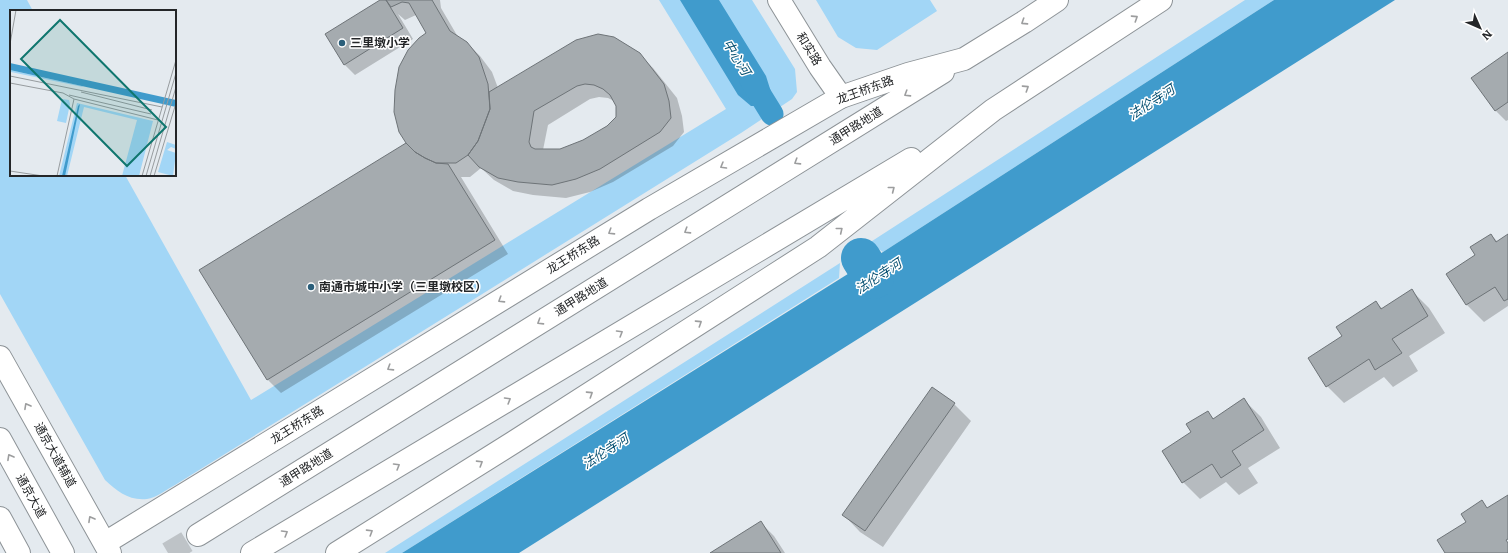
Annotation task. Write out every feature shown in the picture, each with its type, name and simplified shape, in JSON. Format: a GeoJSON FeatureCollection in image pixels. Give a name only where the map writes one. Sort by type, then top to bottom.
{"type":"FeatureCollection","features":[{"type":"Feature","properties":{"kind":"main road","name":"和实路"},"geometry":{"type":"LineString","coordinates":[[779,0],[820,67],[841,97]]}},
{"type":"Feature","properties":{"kind":"main road","name":"龙王桥东路"},"geometry":{"type":"LineString","coordinates":[[107,548],[642,213],[841,97],[908,74],[964,58],[1024,22],[1056,0]]}},
{"type":"Feature","properties":{"kind":"main road"},"geometry":{"type":"LineString","coordinates":[[252,553],[993,110],[1162,0]]}},
{"type":"Feature","properties":{"kind":"main road","name":"通甲路地道"},"geometry":{"type":"LineString","coordinates":[[198,535],[964,58]]}},
{"type":"Feature","properties":{"kind":"main road"},"geometry":{"type":"LineString","coordinates":[[337,553],[514,442],[818,247],[993,110]]}},
{"type":"Feature","properties":{"kind":"main road","name":"通京大道辅道"},"geometry":{"type":"LineString","coordinates":[[0,357],[107,548]]}},
{"type":"Feature","properties":{"kind":"main road","name":"通京大道"},"geometry":{"type":"LineString","coordinates":[[0,439],[63,553]]}},
{"type":"Feature","properties":{"kind":"main road"},"geometry":{"type":"LineString","coordinates":[[0,518],[19,553]]}},
{"type":"Feature","properties":{"kind":"shaded area"},"geometry":{"type":"Polygon","coordinates":[[[0,0],[27,0],[32,10],[10,10],[10,176],[126,176],[251,400],[726,109],[659,0],[752,0],[795,69],[797,92],[792,99],[741,133],[175,485],[154,497],[147,499],[129,497],[114,488],[105,480],[0,294],[0,0]]]}},
{"type":"Feature","properties":{"kind":"shaded area"},"geometry":{"type":"Polygon","coordinates":[[[816,0],[930,0],[937,11],[877,50],[856,48],[838,37],[816,0]]]}},
{"type":"Feature","properties":{"kind":"shaded area"},"geometry":{"type":"Polygon","coordinates":[[[1245,0],[1274,0],[883,252],[869,243],[1245,0]]]}},
{"type":"Feature","properties":{"kind":"shaded area"},"geometry":{"type":"Polygon","coordinates":[[[840,263],[839,278],[402,553],[385,553],[840,263]]]}},
{"type":"Feature","properties":{"kind":"water"},"geometry":{"type":"Polygon","coordinates":[[[680,0],[719,0],[766,76],[771,92],[767,106],[751,106],[738,95],[680,0]]]}},
{"type":"Feature","properties":{"kind":"water","name":"法伦寺河"},"geometry":{"type":"Polygon","coordinates":[[[1274,0],[1395,0],[519,553],[402,553],[883,252],[1274,0]]]}},
{"type":"Feature","properties":{"kind":"building"},"geometry":{"type":"Polygon","coordinates":[[[380,0],[386,0],[403,28],[344,65],[325,34],[380,0]]]}},
{"type":"Feature","properties":{"kind":"building"},"geometry":{"type":"Polygon","coordinates":[[[386,0],[432,0],[450,31],[467,42],[479,57],[488,84],[490,109],[478,141],[468,155],[456,163],[436,163],[425,158],[415,152],[406,143],[399,132],[394,112],[395,90],[399,67],[408,50],[426,33],[409,3],[402,2],[391,7],[386,0]]]}},
{"type":"Feature","properties":{"kind":"building"},"geometry":{"type":"Polygon","coordinates":[[[598,34],[614,37],[640,53],[664,84],[669,101],[671,118],[660,132],[600,169],[576,179],[552,185],[518,182],[498,178],[479,167],[468,155],[478,141],[490,109],[489,92],[576,40],[598,34]],[[585,84],[577,86],[534,111],[529,142],[531,147],[535,149],[560,149],[583,140],[607,126],[616,117],[616,106],[610,95],[603,89],[594,85],[585,84]]]}},
{"type":"Feature","properties":{"kind":"building"},"geometry":{"type":"Polygon","coordinates":[[[1508,52],[1508,102],[1495,111],[1471,78],[1508,52]]]}},
{"type":"Feature","properties":{"kind":"building"},"geometry":{"type":"Polygon","coordinates":[[[406,143],[415,152],[425,158],[436,163],[448,164],[495,240],[267,380],[199,270],[406,143]]]}},
{"type":"Feature","properties":{"kind":"building"},"geometry":{"type":"Polygon","coordinates":[[[1491,234],[1496,242],[1508,234],[1508,299],[1504,301],[1495,287],[1466,305],[1446,274],[1475,255],[1470,247],[1491,234]]]}},
{"type":"Feature","properties":{"kind":"building"},"geometry":{"type":"Polygon","coordinates":[[[1412,289],[1428,316],[1392,339],[1402,353],[1375,370],[1369,359],[1326,387],[1308,358],[1342,336],[1336,327],[1376,301],[1381,309],[1412,289]]]}},
{"type":"Feature","properties":{"kind":"building"},"geometry":{"type":"Polygon","coordinates":[[[932,387],[955,403],[865,531],[842,515],[932,387]]]}},
{"type":"Feature","properties":{"kind":"building"},"geometry":{"type":"Polygon","coordinates":[[[1244,398],[1264,430],[1232,451],[1241,465],[1221,478],[1212,464],[1182,483],[1162,451],[1191,432],[1186,424],[1208,411],[1213,419],[1244,398]]]}},
{"type":"Feature","properties":{"kind":"building"},"geometry":{"type":"Polygon","coordinates":[[[1508,495],[1508,539],[1506,540],[1508,543],[1508,553],[1445,553],[1437,540],[1466,522],[1461,514],[1482,500],[1487,508],[1508,495]]]}},
{"type":"Feature","properties":{"kind":"building"},"geometry":{"type":"Polygon","coordinates":[[[761,521],[781,553],[710,553],[761,521]]]}},
{"type":"Feature","properties":{"kind":"waterway","name":"中心河"},"geometry":{"type":"LineString","coordinates":[[751,80],[772,114]]}},
{"type":"Feature","properties":{"kind":"waterway","name":"中心河"},"geometry":{"type":"LineString","coordinates":[[861,258],[874,279]]}},
{"type":"Feature","properties":{"kind":"tunnel"},"geometry":{"type":"LineString","coordinates":[[168,553],[198,535]]}},
{"type":"Feature","properties":{"kind":"place","name":"三里墩小学"},"geometry":{"type":"Point","coordinates":[342,43]}},
{"type":"Feature","properties":{"kind":"place","name":"南通市城中小学（三里墩校区）"},"geometry":{"type":"Point","coordinates":[311,287]}}]}
